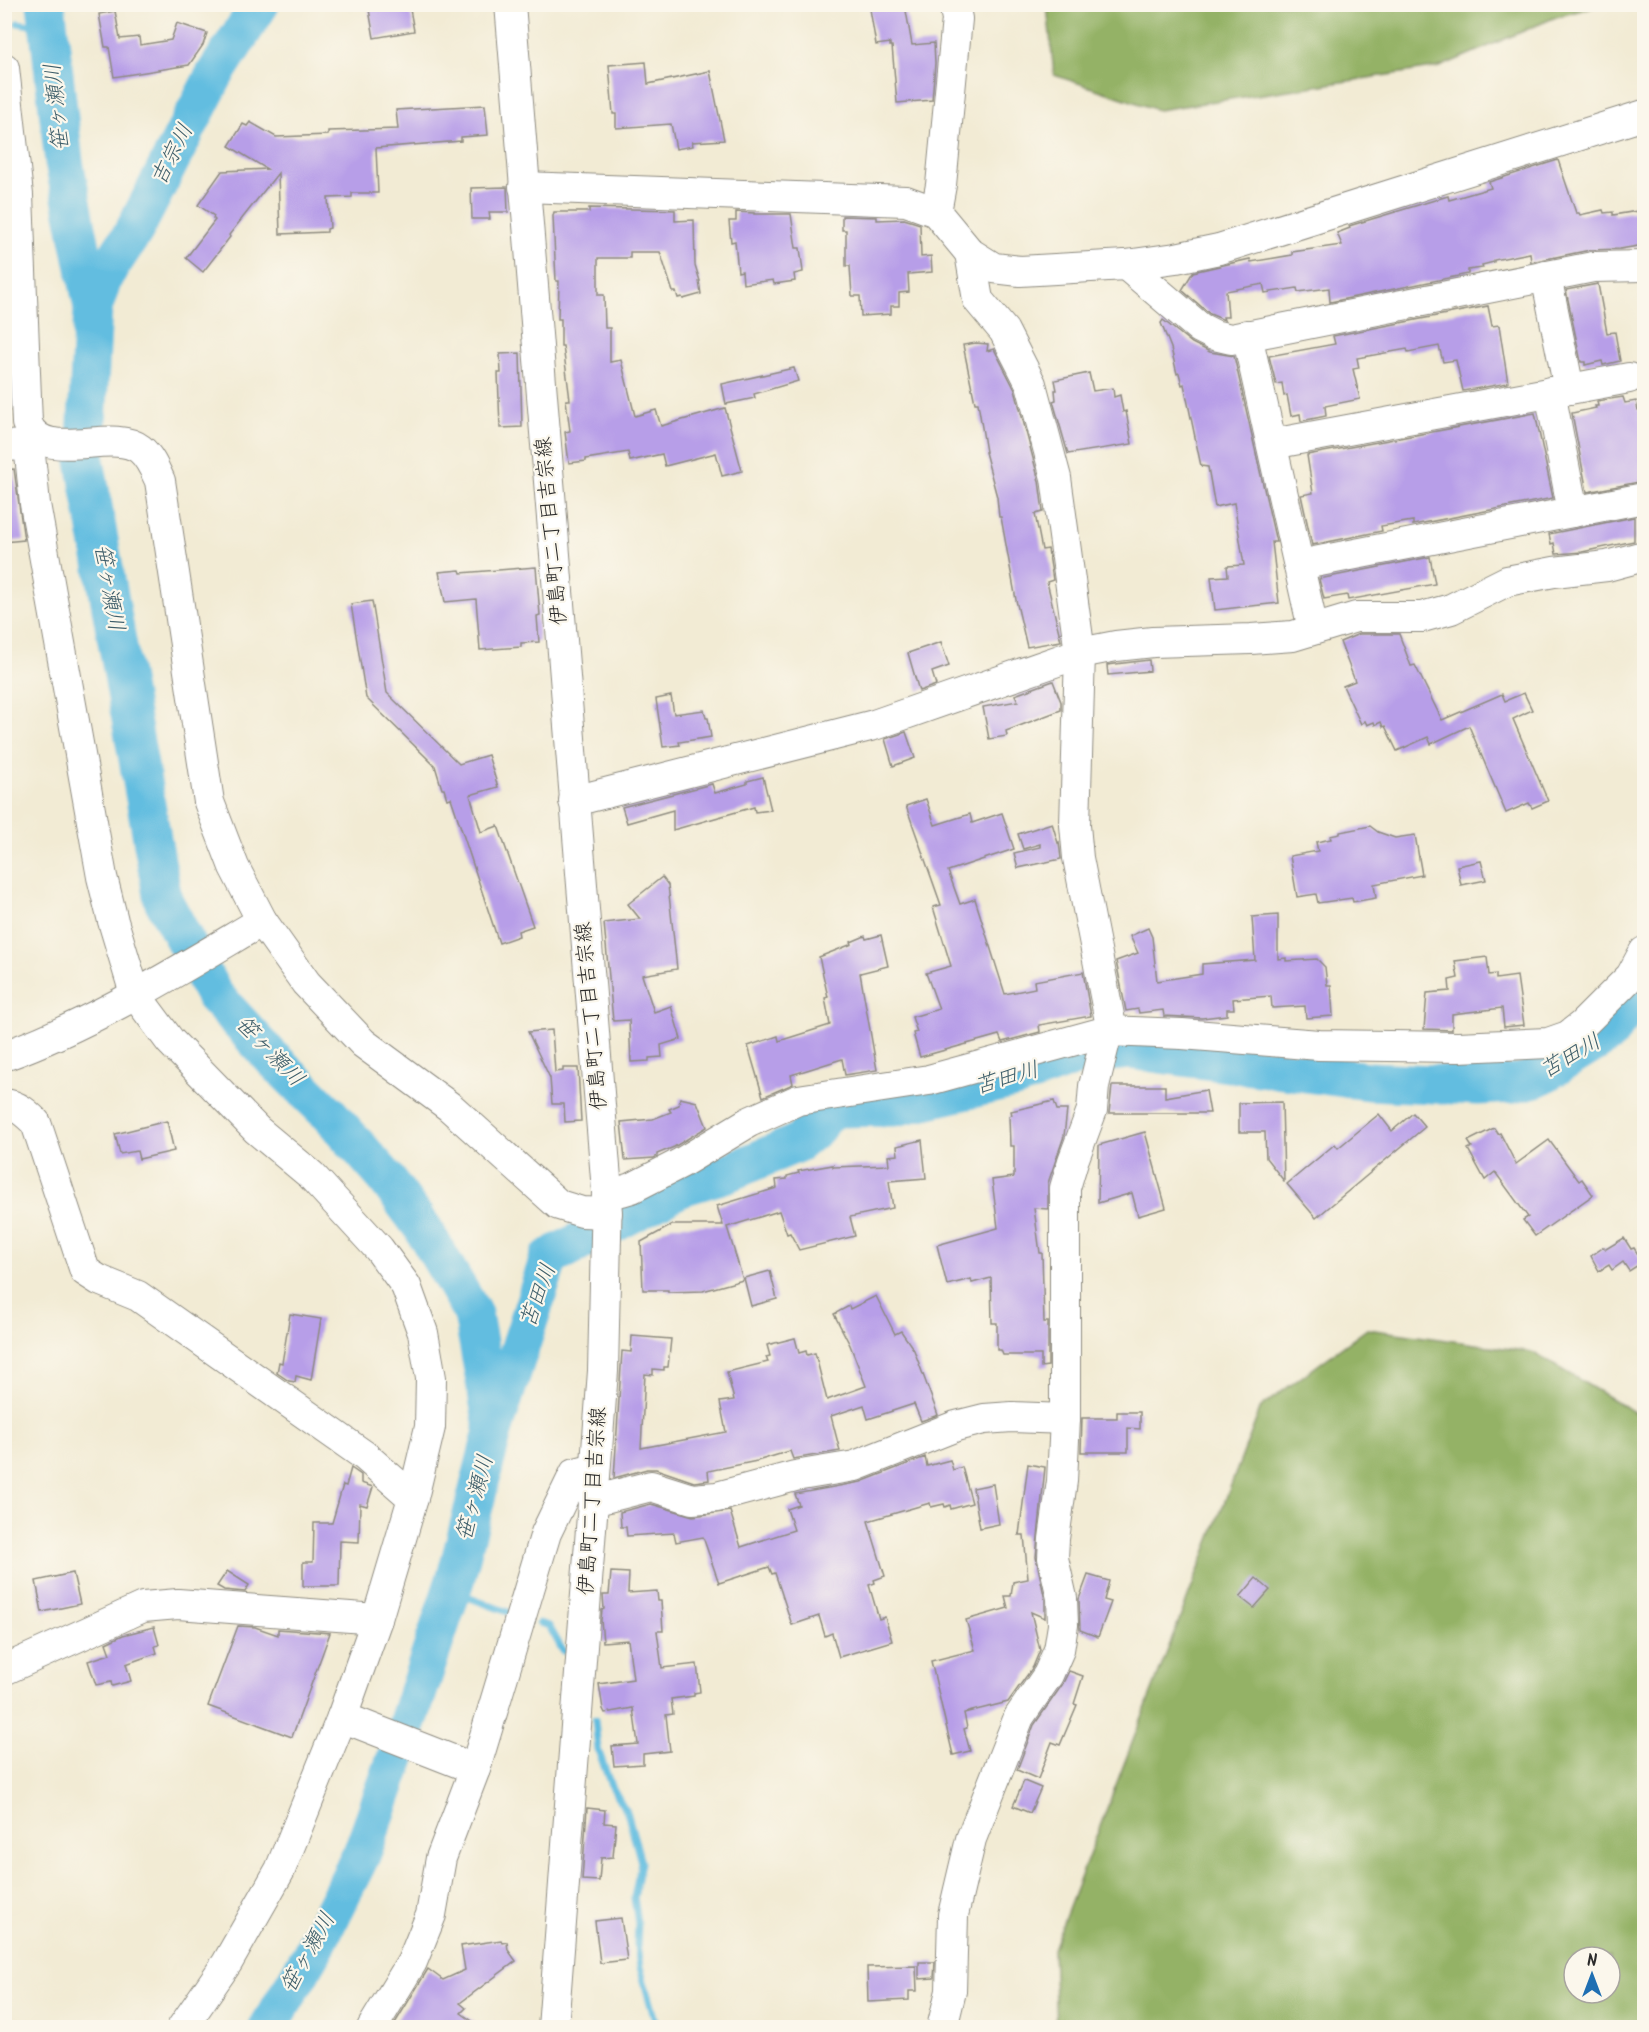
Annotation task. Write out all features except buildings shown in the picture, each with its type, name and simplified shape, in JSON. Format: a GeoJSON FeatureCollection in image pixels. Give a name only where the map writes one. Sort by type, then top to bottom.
{"type":"FeatureCollection","features":[{"type":"Feature","properties":{"kind":"street","name":"伊島町二丁目吉宗線"},"geometry":{"type":"LineString","coordinates":[[510,4],[607,1202],[603,1371],[553,2028]]}},
{"type":"Feature","properties":{"kind":"street"},"geometry":{"type":"LineString","coordinates":[[936,212],[941,185],[957,19],[954,4]]}},
{"type":"Feature","properties":{"kind":"street"},"geometry":{"type":"LineString","coordinates":[[4,68],[18,195],[27,423],[30,431],[28,443],[35,504],[102,877],[116,933],[138,992],[170,1041],[257,1130],[311,1174],[379,1249],[406,1286],[423,1333],[431,1378],[430,1427],[413,1498],[347,1719],[280,1870],[227,1963],[182,2028]]}},
{"type":"Feature","properties":{"kind":"street"},"geometry":{"type":"LineString","coordinates":[[524,186],[906,201],[936,212],[970,253],[994,268],[1020,271],[1126,265],[1219,249],[1644,115]]}},
{"type":"Feature","properties":{"kind":"street"},"geometry":{"type":"LineString","coordinates":[[942,2028],[951,1991],[953,1916],[971,1839],[1019,1717],[1048,1675],[1059,1650],[1063,1625],[1062,1598],[1053,1558],[1062,1481],[1065,1419],[1065,1188],[1092,1110],[1097,1074],[1110,1021],[1078,858],[1075,825],[1080,653],[1056,478],[1031,384],[1004,332],[978,300],[970,253]]}},
{"type":"Feature","properties":{"kind":"street"},"geometry":{"type":"LineString","coordinates":[[1126,265],[1200,328],[1214,335],[1231,339],[1593,267],[1644,266]]}},
{"type":"Feature","properties":{"kind":"street"},"geometry":{"type":"LineString","coordinates":[[1546,276],[1573,512]]}},
{"type":"Feature","properties":{"kind":"street"},"geometry":{"type":"LineString","coordinates":[[1247,335],[1313,628]]}},
{"type":"Feature","properties":{"kind":"street"},"geometry":{"type":"LineString","coordinates":[[1272,444],[1629,378]]}},
{"type":"Feature","properties":{"kind":"street"},"geometry":{"type":"LineString","coordinates":[[28,443],[124,443],[140,448],[151,461],[160,481],[209,802],[234,867],[252,927],[363,1043],[450,1107],[559,1205],[582,1212],[607,1202],[622,1191],[681,1163],[749,1122],[798,1100],[928,1080],[1107,1036],[1182,1034],[1319,1046],[1458,1047],[1548,1042],[1568,1036],[1581,1026],[1631,976],[1644,952]]}},
{"type":"Feature","properties":{"kind":"street"},"geometry":{"type":"LineString","coordinates":[[1299,565],[1644,498]]}},
{"type":"Feature","properties":{"kind":"street"},"geometry":{"type":"LineString","coordinates":[[574,801],[874,725],[1080,653],[1153,642],[1293,636],[1313,628],[1356,617],[1422,617],[1452,609],[1507,581],[1554,572],[1606,566],[1644,556]]}},
{"type":"Feature","properties":{"kind":"street"},"geometry":{"type":"LineString","coordinates":[[4,1056],[88,1021],[252,927]]}},
{"type":"Feature","properties":{"kind":"street"},"geometry":{"type":"LineString","coordinates":[[4,1104],[11,1104],[26,1112],[36,1123],[85,1271],[99,1280],[138,1296],[365,1456],[413,1498]]}},
{"type":"Feature","properties":{"kind":"street"},"geometry":{"type":"LineString","coordinates":[[593,1502],[651,1486],[692,1499],[717,1497],[795,1476],[855,1466],[956,1426],[984,1419],[1012,1417],[1065,1419]]}},
{"type":"Feature","properties":{"kind":"street"},"geometry":{"type":"LineString","coordinates":[[372,2028],[412,1962],[431,1916],[441,1858],[475,1769],[546,1533],[575,1473],[595,1468]]}},
{"type":"Feature","properties":{"kind":"street"},"geometry":{"type":"LineString","coordinates":[[4,1670],[143,1607],[178,1604],[377,1619]]}},
{"type":"Feature","properties":{"kind":"street"},"geometry":{"type":"LineString","coordinates":[[347,1719],[475,1769]]}},
{"type":"Feature","properties":{"kind":"green space"},"geometry":{"type":"Polygon","coordinates":[[[1047,4],[1601,5],[1556,17],[1440,67],[1158,110],[1054,75],[1047,4]]]}},
{"type":"Feature","properties":{"kind":"green space"},"geometry":{"type":"Polygon","coordinates":[[[1367,1329],[1532,1352],[1644,1418],[1644,2027],[1056,2027],[1053,1949],[1261,1407],[1367,1329]]]}},
{"type":"Feature","properties":{"kind":"waterway","name":"笹ヶ瀬川"},"geometry":{"type":"LineString","coordinates":[[46,4],[64,162],[93,308],[85,461],[163,900],[214,995],[272,1058],[330,1115],[385,1177],[422,1227],[473,1314],[493,1426]]}},
{"type":"Feature","properties":{"kind":"waterway","name":"吉宗川"},"geometry":{"type":"LineString","coordinates":[[93,308],[104,276],[134,231],[215,74],[260,4]]}},
{"type":"Feature","properties":{"kind":"waterway"},"geometry":{"type":"LineString","coordinates":[[18,23],[49,28]]}},
{"type":"Feature","properties":{"kind":"waterway","name":"苫田川"},"geometry":{"type":"LineString","coordinates":[[268,2028],[312,1953],[362,1853],[456,1577],[493,1431],[549,1258],[684,1186],[727,1173],[798,1143],[817,1127],[823,1116],[836,1108],[895,1107],[1018,1078],[1081,1055],[1129,1050],[1368,1081],[1478,1086],[1513,1084],[1539,1077],[1609,1034],[1644,983]]}},
{"type":"Feature","properties":{"kind":"waterway"},"geometry":{"type":"LineString","coordinates":[[451,1591],[513,1614]]}},
{"type":"Feature","properties":{"kind":"waterway"},"geometry":{"type":"LineString","coordinates":[[539,1623],[549,1626],[563,1651]]}},
{"type":"Feature","properties":{"kind":"waterway"},"geometry":{"type":"LineString","coordinates":[[595,1720],[598,1749],[610,1783],[628,1815],[641,1862],[634,1898],[638,1923],[637,1946],[640,1967],[657,2028]]}}]}
